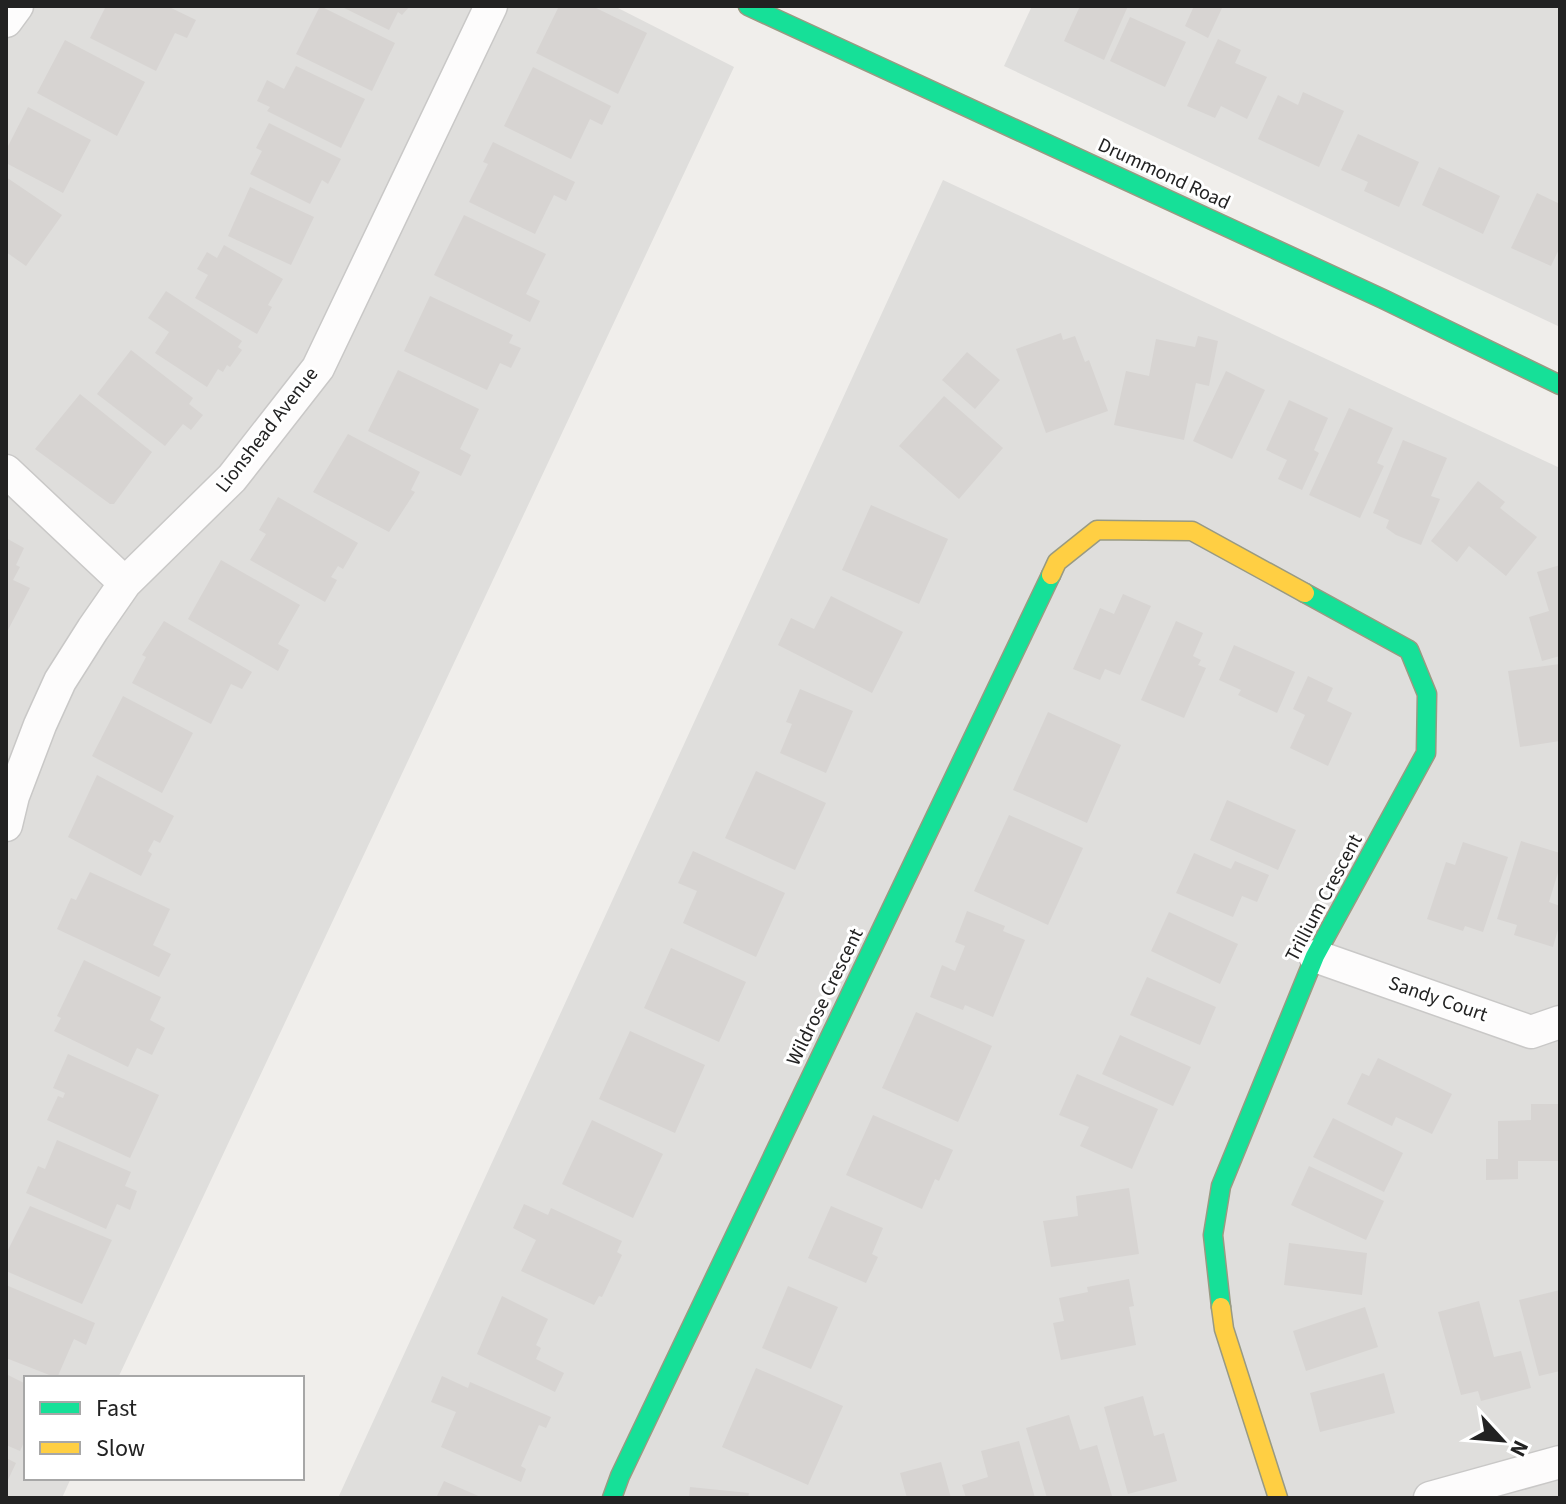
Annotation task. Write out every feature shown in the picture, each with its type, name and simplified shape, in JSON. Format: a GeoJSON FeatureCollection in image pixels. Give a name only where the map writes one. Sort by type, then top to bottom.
{"type":"FeatureCollection","features":[{"type":"Feature","properties":{"kind":"street"},"geometry":{"type":"LineString","coordinates":[[6,21],[17,6]]}},
{"type":"Feature","properties":{"kind":"street","name":"Lionshead Avenue"},"geometry":{"type":"LineString","coordinates":[[6,825],[25,761],[60,681],[93,629],[125,583],[232,478],[318,368],[491,6]]}},
{"type":"Feature","properties":{"kind":"street","name":"Drummond Road"},"geometry":{"type":"LineString","coordinates":[[748,6],[1383,299],[1560,385]]}},
{"type":"Feature","properties":{"kind":"street"},"geometry":{"type":"LineString","coordinates":[[6,471],[125,583]]}},
{"type":"Feature","properties":{"kind":"street","name":"Trillium Crescent"},"geometry":{"type":"LineString","coordinates":[[1097,530],[1192,531],[1409,650],[1427,694],[1426,753],[1315,956],[1221,1186],[1213,1235],[1224,1329],[1278,1498]]}},
{"type":"Feature","properties":{"kind":"street","name":"Wildrose Crescent"},"geometry":{"type":"LineString","coordinates":[[612,1498],[633,1448],[1057,562],[1097,530]]}},
{"type":"Feature","properties":{"kind":"street","name":"Sandy Court"},"geometry":{"type":"LineString","coordinates":[[1315,956],[1531,1032],[1560,1022]]}},
{"type":"Feature","properties":{"kind":"street"},"geometry":{"type":"LineString","coordinates":[[1430,1498],[1560,1462]]}},
{"type":"Feature","properties":{"kind":"shaded area"},"geometry":{"type":"Polygon","coordinates":[[[6,6],[614,6],[734,67],[119,1376],[24,1376],[24,1480],[70,1480],[62,1498],[6,1498],[6,6]]]}},
{"type":"Feature","properties":{"kind":"shaded area"},"geometry":{"type":"Polygon","coordinates":[[[1032,6],[1560,6],[1560,327],[1004,66],[1032,6]]]}},
{"type":"Feature","properties":{"kind":"shaded area"},"geometry":{"type":"Polygon","coordinates":[[[943,180],[1560,468],[1560,1498],[338,1498],[943,180]]]}},
{"type":"Feature","properties":{"kind":"building"},"geometry":{"type":"Polygon","coordinates":[[[106,6],[167,6],[196,20],[187,38],[175,33],[156,71],[90,38],[106,6]]]}},
{"type":"Feature","properties":{"kind":"building"},"geometry":{"type":"Polygon","coordinates":[[[320,6],[395,43],[372,91],[296,54],[320,6]]]}},
{"type":"Feature","properties":{"kind":"building"},"geometry":{"type":"Polygon","coordinates":[[[340,6],[410,6],[402,15],[398,12],[389,30],[340,6]]]}},
{"type":"Feature","properties":{"kind":"building"},"geometry":{"type":"Polygon","coordinates":[[[559,6],[592,6],[647,33],[618,94],[536,53],[559,6]]]}},
{"type":"Feature","properties":{"kind":"building"},"geometry":{"type":"Polygon","coordinates":[[[1080,6],[1128,6],[1104,60],[1064,41],[1080,6]]]}},
{"type":"Feature","properties":{"kind":"building"},"geometry":{"type":"Polygon","coordinates":[[[1194,6],[1223,6],[1208,38],[1185,26],[1194,6]]]}},
{"type":"Feature","properties":{"kind":"building"},"geometry":{"type":"Polygon","coordinates":[[[1130,17],[1186,42],[1165,87],[1110,61],[1130,17]]]}},
{"type":"Feature","properties":{"kind":"building"},"geometry":{"type":"Polygon","coordinates":[[[1218,39],[1241,50],[1235,63],[1267,77],[1247,119],[1221,106],[1215,118],[1187,106],[1218,39]]]}},
{"type":"Feature","properties":{"kind":"building"},"geometry":{"type":"Polygon","coordinates":[[[65,40],[145,82],[117,136],[37,93],[65,40]]]}},
{"type":"Feature","properties":{"kind":"building"},"geometry":{"type":"Polygon","coordinates":[[[296,66],[365,99],[341,148],[267,111],[270,107],[257,101],[267,80],[284,89],[296,66]]]}},
{"type":"Feature","properties":{"kind":"building"},"geometry":{"type":"Polygon","coordinates":[[[533,67],[611,106],[602,125],[590,119],[571,159],[504,126],[533,67]]]}},
{"type":"Feature","properties":{"kind":"building"},"geometry":{"type":"Polygon","coordinates":[[[1303,92],[1344,111],[1319,167],[1258,139],[1278,95],[1298,105],[1303,92]]]}},
{"type":"Feature","properties":{"kind":"building"},"geometry":{"type":"Polygon","coordinates":[[[28,107],[91,140],[63,193],[6,163],[6,150],[28,107]]]}},
{"type":"Feature","properties":{"kind":"building"},"geometry":{"type":"Polygon","coordinates":[[[269,123],[341,159],[328,184],[322,180],[310,204],[250,174],[262,151],[256,148],[269,123]]]}},
{"type":"Feature","properties":{"kind":"building"},"geometry":{"type":"Polygon","coordinates":[[[1358,134],[1419,162],[1399,207],[1364,191],[1368,182],[1341,170],[1358,134]]]}},
{"type":"Feature","properties":{"kind":"building"},"geometry":{"type":"Polygon","coordinates":[[[493,142],[575,182],[566,201],[554,195],[535,234],[469,202],[488,164],[483,162],[493,142]]]}},
{"type":"Feature","properties":{"kind":"building"},"geometry":{"type":"Polygon","coordinates":[[[1439,167],[1500,196],[1483,234],[1422,205],[1439,167]]]}},
{"type":"Feature","properties":{"kind":"building"},"geometry":{"type":"Polygon","coordinates":[[[6,177],[62,215],[26,266],[6,252],[6,177]]]}},
{"type":"Feature","properties":{"kind":"building"},"geometry":{"type":"Polygon","coordinates":[[[250,187],[314,217],[291,265],[228,236],[250,187]]]}},
{"type":"Feature","properties":{"kind":"building"},"geometry":{"type":"Polygon","coordinates":[[[1537,193],[1560,204],[1560,247],[1551,266],[1511,248],[1537,193]]]}},
{"type":"Feature","properties":{"kind":"building"},"geometry":{"type":"Polygon","coordinates":[[[464,215],[546,254],[526,294],[540,301],[530,322],[434,275],[464,215]]]}},
{"type":"Feature","properties":{"kind":"building"},"geometry":{"type":"Polygon","coordinates":[[[224,245],[283,279],[268,305],[272,307],[257,334],[195,298],[208,275],[197,269],[207,252],[217,258],[224,245]]]}},
{"type":"Feature","properties":{"kind":"building"},"geometry":{"type":"Polygon","coordinates":[[[166,291],[242,341],[238,347],[242,350],[230,367],[227,365],[223,372],[218,369],[207,387],[155,353],[169,332],[148,318],[166,291]]]}},
{"type":"Feature","properties":{"kind":"building"},"geometry":{"type":"Polygon","coordinates":[[[430,296],[513,335],[509,343],[521,348],[511,368],[500,363],[487,390],[404,351],[430,296]]]}},
{"type":"Feature","properties":{"kind":"building"},"geometry":{"type":"Polygon","coordinates":[[[1061,333],[1063,340],[1075,336],[1085,362],[1089,360],[1108,411],[1046,433],[1016,349],[1061,333]]]}},
{"type":"Feature","properties":{"kind":"building"},"geometry":{"type":"Polygon","coordinates":[[[1198,336],[1218,341],[1209,386],[1196,383],[1184,440],[1114,425],[1126,371],[1149,376],[1156,339],[1195,347],[1198,336]]]}},
{"type":"Feature","properties":{"kind":"building"},"geometry":{"type":"Polygon","coordinates":[[[131,350],[193,398],[189,404],[203,415],[191,430],[183,424],[165,446],[97,394],[131,350]]]}},
{"type":"Feature","properties":{"kind":"building"},"geometry":{"type":"Polygon","coordinates":[[[967,352],[1000,380],[975,409],[942,380],[967,352]]]}},
{"type":"Feature","properties":{"kind":"building"},"geometry":{"type":"Polygon","coordinates":[[[398,370],[479,409],[460,449],[471,455],[461,476],[368,431],[398,370]]]}},
{"type":"Feature","properties":{"kind":"building"},"geometry":{"type":"Polygon","coordinates":[[[1226,371],[1265,390],[1232,459],[1193,441],[1226,371]]]}},
{"type":"Feature","properties":{"kind":"building"},"geometry":{"type":"Polygon","coordinates":[[[80,394],[152,452],[114,504],[35,449],[80,394]]]}},
{"type":"Feature","properties":{"kind":"building"},"geometry":{"type":"Polygon","coordinates":[[[944,396],[1003,448],[959,499],[899,446],[944,396]]]}},
{"type":"Feature","properties":{"kind":"building"},"geometry":{"type":"Polygon","coordinates":[[[1289,400],[1328,418],[1314,450],[1319,453],[1302,490],[1278,479],[1287,460],[1266,450],[1289,400]]]}},
{"type":"Feature","properties":{"kind":"building"},"geometry":{"type":"Polygon","coordinates":[[[1349,408],[1393,428],[1377,463],[1384,466],[1360,518],[1309,495],[1349,408]]]}},
{"type":"Feature","properties":{"kind":"building"},"geometry":{"type":"Polygon","coordinates":[[[348,434],[420,472],[411,490],[415,492],[389,532],[313,492],[348,434]]]}},
{"type":"Feature","properties":{"kind":"building"},"geometry":{"type":"Polygon","coordinates":[[[1403,440],[1447,458],[1431,496],[1440,499],[1421,545],[1396,535],[1386,528],[1389,520],[1373,513],[1403,440]]]}},
{"type":"Feature","properties":{"kind":"building"},"geometry":{"type":"Polygon","coordinates":[[[1478,481],[1505,502],[1500,508],[1537,537],[1506,576],[1469,546],[1457,562],[1431,541],[1478,481]]]}},
{"type":"Feature","properties":{"kind":"building"},"geometry":{"type":"Polygon","coordinates":[[[278,497],[358,543],[343,569],[338,566],[331,577],[337,580],[325,602],[250,560],[266,534],[259,530],[278,497]]]}},
{"type":"Feature","properties":{"kind":"building"},"geometry":{"type":"Polygon","coordinates":[[[871,505],[948,539],[919,604],[842,570],[871,505]]]}},
{"type":"Feature","properties":{"kind":"building"},"geometry":{"type":"Polygon","coordinates":[[[6,538],[24,548],[13,580],[30,588],[8,630],[6,629],[6,538]]]}},
{"type":"Feature","properties":{"kind":"building"},"geometry":{"type":"Polygon","coordinates":[[[221,560],[300,605],[278,644],[289,650],[278,671],[188,619],[221,560]]]}},
{"type":"Feature","properties":{"kind":"building"},"geometry":{"type":"Polygon","coordinates":[[[1560,565],[1560,656],[1542,661],[1529,617],[1549,611],[1537,572],[1560,565]]]}},
{"type":"Feature","properties":{"kind":"building"},"geometry":{"type":"Polygon","coordinates":[[[1123,594],[1151,606],[1120,675],[1105,669],[1100,680],[1073,669],[1100,608],[1114,614],[1123,594]]]}},
{"type":"Feature","properties":{"kind":"building"},"geometry":{"type":"Polygon","coordinates":[[[831,596],[903,632],[872,693],[778,645],[791,618],[814,629],[831,596]]]}},
{"type":"Feature","properties":{"kind":"building"},"geometry":{"type":"Polygon","coordinates":[[[164,621],[252,672],[242,689],[231,684],[211,724],[132,683],[146,657],[142,655],[164,621]]]}},
{"type":"Feature","properties":{"kind":"building"},"geometry":{"type":"Polygon","coordinates":[[[1176,621],[1203,633],[1193,656],[1201,660],[1198,665],[1206,668],[1184,718],[1141,700],[1176,621]]]}},
{"type":"Feature","properties":{"kind":"building"},"geometry":{"type":"Polygon","coordinates":[[[1234,645],[1295,672],[1277,713],[1238,695],[1241,690],[1219,680],[1234,645]]]}},
{"type":"Feature","properties":{"kind":"building"},"geometry":{"type":"Polygon","coordinates":[[[1560,664],[1560,741],[1520,747],[1508,671],[1560,664]]]}},
{"type":"Feature","properties":{"kind":"building"},"geometry":{"type":"Polygon","coordinates":[[[1308,676],[1333,688],[1327,701],[1352,713],[1328,766],[1290,748],[1305,715],[1293,709],[1308,676]]]}},
{"type":"Feature","properties":{"kind":"building"},"geometry":{"type":"Polygon","coordinates":[[[800,689],[853,711],[826,773],[780,753],[792,724],[786,722],[800,689]]]}},
{"type":"Feature","properties":{"kind":"building"},"geometry":{"type":"Polygon","coordinates":[[[123,696],[193,733],[162,793],[92,756],[123,696]]]}},
{"type":"Feature","properties":{"kind":"building"},"geometry":{"type":"Polygon","coordinates":[[[1048,712],[1121,745],[1087,823],[1013,790],[1048,712]]]}},
{"type":"Feature","properties":{"kind":"building"},"geometry":{"type":"Polygon","coordinates":[[[756,771],[826,803],[795,870],[725,838],[756,771]]]}},
{"type":"Feature","properties":{"kind":"building"},"geometry":{"type":"Polygon","coordinates":[[[97,775],[174,816],[160,843],[154,840],[148,851],[152,854],[141,876],[68,837],[97,775]]]}},
{"type":"Feature","properties":{"kind":"building"},"geometry":{"type":"Polygon","coordinates":[[[1227,800],[1296,830],[1278,870],[1210,840],[1227,800]]]}},
{"type":"Feature","properties":{"kind":"building"},"geometry":{"type":"Polygon","coordinates":[[[1009,815],[1083,848],[1048,925],[974,891],[1009,815]]]}},
{"type":"Feature","properties":{"kind":"building"},"geometry":{"type":"Polygon","coordinates":[[[1521,841],[1560,853],[1560,866],[1549,902],[1560,906],[1560,922],[1553,947],[1514,935],[1517,925],[1497,919],[1521,841]]]}},
{"type":"Feature","properties":{"kind":"building"},"geometry":{"type":"Polygon","coordinates":[[[1463,842],[1508,857],[1483,932],[1465,926],[1463,931],[1427,919],[1446,862],[1455,865],[1463,842]]]}},
{"type":"Feature","properties":{"kind":"building"},"geometry":{"type":"Polygon","coordinates":[[[693,851],[785,893],[756,957],[683,923],[697,891],[678,883],[693,851]]]}},
{"type":"Feature","properties":{"kind":"building"},"geometry":{"type":"Polygon","coordinates":[[[1194,853],[1231,869],[1235,861],[1269,875],[1257,902],[1242,896],[1233,917],[1176,893],[1194,853]]]}},
{"type":"Feature","properties":{"kind":"building"},"geometry":{"type":"Polygon","coordinates":[[[90,872],[170,909],[153,945],[171,954],[159,977],[57,929],[71,898],[76,900],[90,872]]]}},
{"type":"Feature","properties":{"kind":"building"},"geometry":{"type":"Polygon","coordinates":[[[967,911],[1005,926],[1003,931],[1025,940],[993,1017],[965,1005],[963,1010],[930,997],[942,965],[955,971],[965,946],[955,942],[967,911]]]}},
{"type":"Feature","properties":{"kind":"building"},"geometry":{"type":"Polygon","coordinates":[[[1169,912],[1238,944],[1220,984],[1151,951],[1169,912]]]}},
{"type":"Feature","properties":{"kind":"building"},"geometry":{"type":"Polygon","coordinates":[[[671,948],[746,982],[719,1042],[644,1008],[671,948]]]}},
{"type":"Feature","properties":{"kind":"building"},"geometry":{"type":"Polygon","coordinates":[[[84,960],[161,997],[150,1020],[165,1028],[152,1055],[137,1048],[128,1067],[54,1031],[61,1018],[57,1016],[84,960]]]}},
{"type":"Feature","properties":{"kind":"building"},"geometry":{"type":"Polygon","coordinates":[[[1147,977],[1216,1007],[1200,1045],[1130,1015],[1147,977]]]}},
{"type":"Feature","properties":{"kind":"building"},"geometry":{"type":"Polygon","coordinates":[[[916,1012],[992,1046],[958,1122],[882,1088],[916,1012]]]}},
{"type":"Feature","properties":{"kind":"building"},"geometry":{"type":"Polygon","coordinates":[[[630,1031],[705,1065],[675,1133],[599,1099],[630,1031]]]}},
{"type":"Feature","properties":{"kind":"building"},"geometry":{"type":"Polygon","coordinates":[[[1120,1035],[1191,1067],[1173,1106],[1102,1074],[1120,1035]]]}},
{"type":"Feature","properties":{"kind":"building"},"geometry":{"type":"Polygon","coordinates":[[[68,1054],[159,1095],[130,1158],[47,1120],[58,1096],[63,1098],[65,1093],[53,1088],[68,1054]]]}},
{"type":"Feature","properties":{"kind":"building"},"geometry":{"type":"Polygon","coordinates":[[[1378,1058],[1452,1094],[1432,1134],[1396,1117],[1392,1126],[1347,1104],[1362,1073],[1369,1076],[1378,1058]]]}},
{"type":"Feature","properties":{"kind":"building"},"geometry":{"type":"Polygon","coordinates":[[[1077,1074],[1158,1109],[1132,1169],[1080,1146],[1089,1127],[1059,1115],[1077,1074]]]}},
{"type":"Feature","properties":{"kind":"building"},"geometry":{"type":"Polygon","coordinates":[[[1531,1104],[1560,1104],[1560,1161],[1518,1161],[1518,1179],[1486,1180],[1486,1159],[1498,1159],[1498,1121],[1531,1120],[1531,1104]]]}},
{"type":"Feature","properties":{"kind":"building"},"geometry":{"type":"Polygon","coordinates":[[[873,1115],[953,1150],[939,1181],[935,1179],[922,1209],[846,1175],[873,1115]]]}},
{"type":"Feature","properties":{"kind":"building"},"geometry":{"type":"Polygon","coordinates":[[[1333,1118],[1403,1153],[1384,1192],[1313,1157],[1333,1118]]]}},
{"type":"Feature","properties":{"kind":"building"},"geometry":{"type":"Polygon","coordinates":[[[592,1120],[663,1154],[633,1218],[562,1184],[592,1120]]]}},
{"type":"Feature","properties":{"kind":"building"},"geometry":{"type":"Polygon","coordinates":[[[57,1140],[131,1172],[125,1186],[137,1191],[130,1210],[117,1204],[106,1229],[26,1193],[38,1166],[45,1169],[57,1140]]]}},
{"type":"Feature","properties":{"kind":"building"},"geometry":{"type":"Polygon","coordinates":[[[1309,1166],[1384,1201],[1366,1240],[1291,1205],[1309,1166]]]}},
{"type":"Feature","properties":{"kind":"building"},"geometry":{"type":"Polygon","coordinates":[[[1129,1188],[1139,1254],[1051,1267],[1043,1221],[1078,1216],[1076,1196],[1129,1188]]]}},
{"type":"Feature","properties":{"kind":"building"},"geometry":{"type":"Polygon","coordinates":[[[524,1204],[548,1215],[551,1208],[622,1241],[617,1252],[622,1255],[602,1297],[599,1296],[594,1305],[521,1271],[536,1240],[513,1228],[524,1204]]]}},
{"type":"Feature","properties":{"kind":"building"},"geometry":{"type":"Polygon","coordinates":[[[30,1206],[112,1240],[82,1304],[6,1271],[6,1254],[30,1206]]]}},
{"type":"Feature","properties":{"kind":"building"},"geometry":{"type":"Polygon","coordinates":[[[831,1206],[883,1228],[872,1254],[878,1257],[866,1283],[808,1258],[831,1206]]]}},
{"type":"Feature","properties":{"kind":"building"},"geometry":{"type":"Polygon","coordinates":[[[1289,1243],[1367,1253],[1362,1295],[1284,1285],[1289,1243]]]}},
{"type":"Feature","properties":{"kind":"building"},"geometry":{"type":"Polygon","coordinates":[[[1129,1279],[1134,1306],[1129,1307],[1136,1345],[1061,1360],[1053,1323],[1064,1321],[1059,1298],[1088,1292],[1087,1287],[1129,1279]]]}},
{"type":"Feature","properties":{"kind":"building"},"geometry":{"type":"Polygon","coordinates":[[[6,1285],[95,1323],[86,1345],[74,1339],[58,1376],[6,1358],[6,1285]]]}},
{"type":"Feature","properties":{"kind":"building"},"geometry":{"type":"Polygon","coordinates":[[[788,1286],[838,1307],[811,1369],[762,1348],[788,1286]]]}},
{"type":"Feature","properties":{"kind":"building"},"geometry":{"type":"Polygon","coordinates":[[[1560,1290],[1560,1371],[1539,1376],[1519,1300],[1560,1290]]]}},
{"type":"Feature","properties":{"kind":"building"},"geometry":{"type":"Polygon","coordinates":[[[502,1296],[548,1319],[536,1345],[541,1348],[536,1359],[564,1373],[555,1392],[477,1354],[502,1296]]]}},
{"type":"Feature","properties":{"kind":"building"},"geometry":{"type":"Polygon","coordinates":[[[1479,1301],[1494,1357],[1521,1351],[1531,1388],[1481,1401],[1478,1391],[1461,1395],[1438,1312],[1479,1301]]]}},
{"type":"Feature","properties":{"kind":"building"},"geometry":{"type":"Polygon","coordinates":[[[1365,1307],[1378,1347],[1306,1371],[1293,1331],[1365,1307]]]}},
{"type":"Feature","properties":{"kind":"building"},"geometry":{"type":"Polygon","coordinates":[[[756,1368],[843,1406],[808,1485],[722,1447],[756,1368]]]}},
{"type":"Feature","properties":{"kind":"building"},"geometry":{"type":"Polygon","coordinates":[[[1384,1373],[1395,1413],[1320,1432],[1310,1393],[1384,1373]]]}},
{"type":"Feature","properties":{"kind":"building"},"geometry":{"type":"Polygon","coordinates":[[[6,1374],[24,1383],[24,1442],[20,1451],[6,1445],[6,1374]]]}},
{"type":"Feature","properties":{"kind":"building"},"geometry":{"type":"Polygon","coordinates":[[[442,1376],[468,1388],[470,1382],[551,1417],[546,1428],[539,1425],[521,1466],[526,1469],[521,1482],[441,1447],[456,1412],[431,1402],[442,1376]]]}},
{"type":"Feature","properties":{"kind":"building"},"geometry":{"type":"Polygon","coordinates":[[[1143,1396],[1154,1436],[1164,1433],[1177,1481],[1128,1494],[1104,1407],[1143,1396]]]}},
{"type":"Feature","properties":{"kind":"building"},"geometry":{"type":"Polygon","coordinates":[[[1069,1415],[1080,1450],[1097,1445],[1112,1496],[1047,1498],[1026,1428],[1069,1415]]]}},
{"type":"Feature","properties":{"kind":"building"},"geometry":{"type":"Polygon","coordinates":[[[1019,1441],[1035,1498],[966,1498],[962,1485],[988,1477],[981,1451],[1019,1441]]]}},
{"type":"Feature","properties":{"kind":"building"},"geometry":{"type":"Polygon","coordinates":[[[6,1458],[16,1463],[6,1484],[6,1458]]]}},
{"type":"Feature","properties":{"kind":"building"},"geometry":{"type":"Polygon","coordinates":[[[941,1462],[951,1498],[907,1498],[900,1473],[941,1462]]]}},
{"type":"Feature","properties":{"kind":"building"},"geometry":{"type":"Polygon","coordinates":[[[444,1481],[483,1498],[436,1498],[444,1481]]]}},
{"type":"Feature","properties":{"kind":"building"},"geometry":{"type":"Polygon","coordinates":[[[690,1487],[749,1493],[748,1498],[689,1498],[690,1487]]]}},
{"type":"Feature","properties":{"kind":"traffic: fast"},"geometry":{"type":"LineString","coordinates":[[748,6],[1383,299],[1560,385]]}},
{"type":"Feature","properties":{"kind":"traffic: fast"},"geometry":{"type":"LineString","coordinates":[[612,1498],[1051,575]]}},
{"type":"Feature","properties":{"kind":"traffic: fast"},"geometry":{"type":"LineString","coordinates":[[1221,1307],[1213,1235],[1221,1186],[1315,956],[1426,753],[1427,694],[1409,650],[1305,593]]}},
{"type":"Feature","properties":{"kind":"traffic: slow"},"geometry":{"type":"LineString","coordinates":[[1051,575],[1057,562],[1097,530],[1192,531],[1305,593]]}},
{"type":"Feature","properties":{"kind":"traffic: slow"},"geometry":{"type":"LineString","coordinates":[[1221,1307],[1224,1329],[1278,1498]]}}]}
